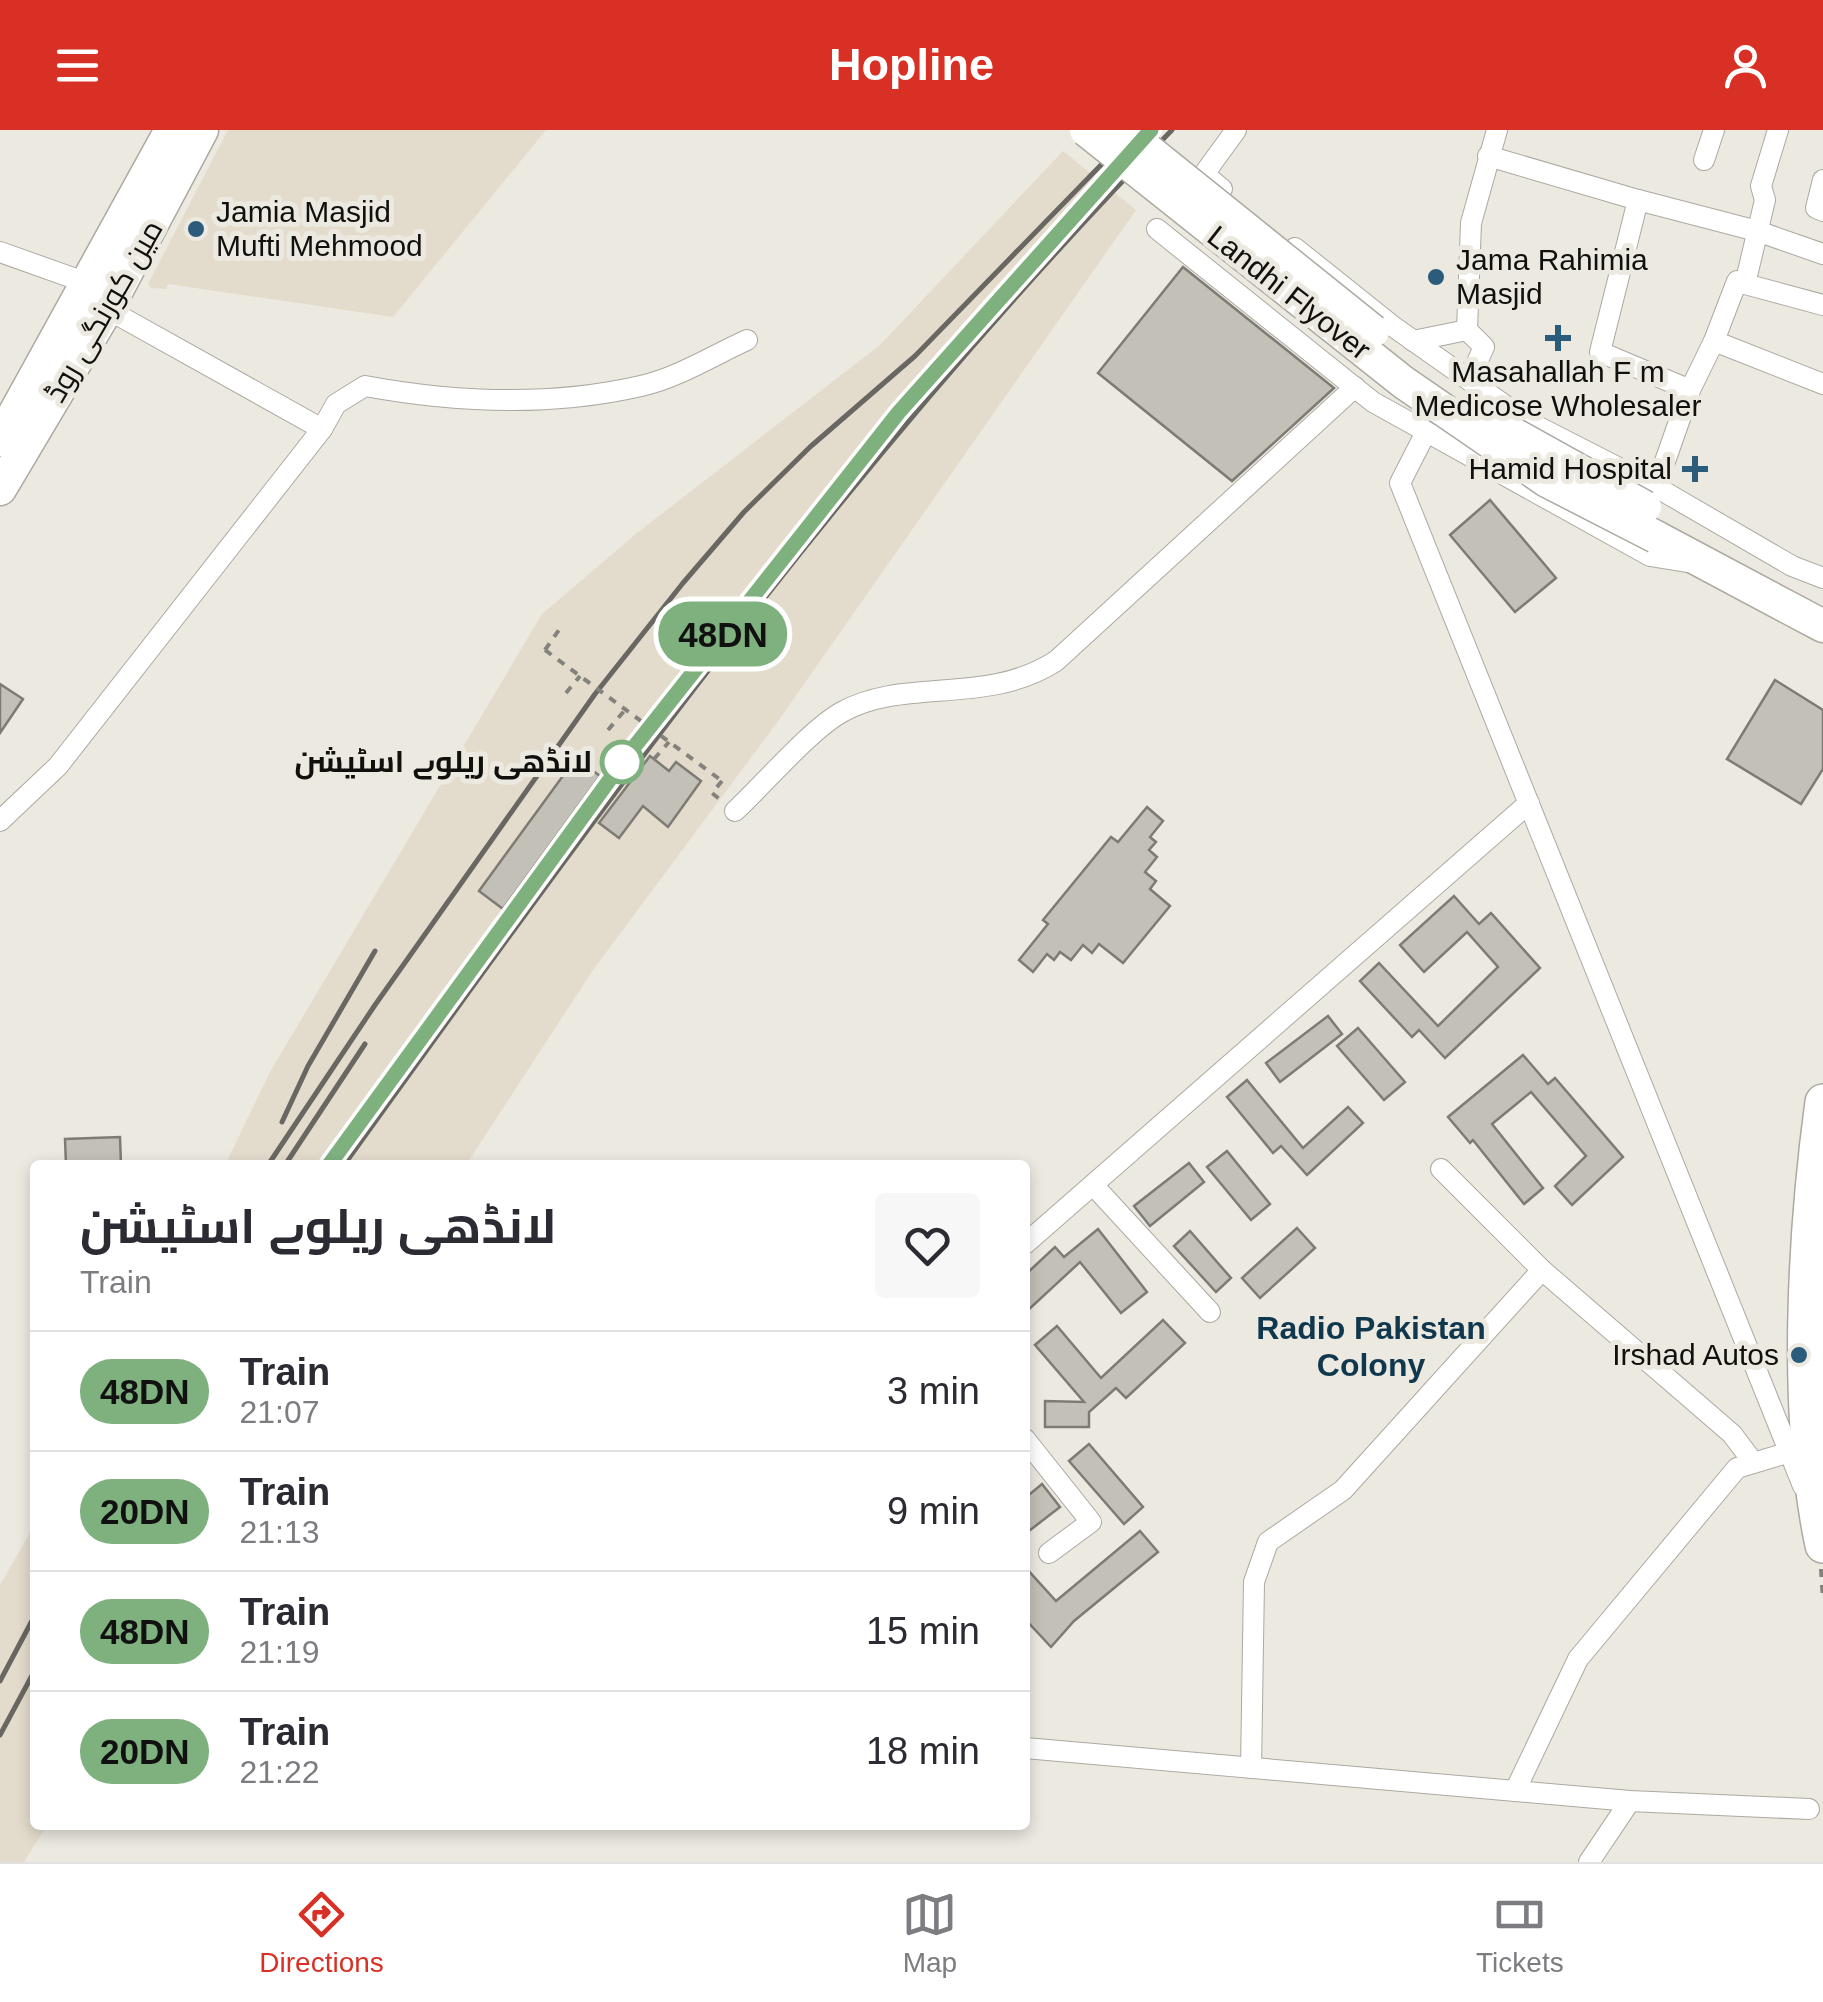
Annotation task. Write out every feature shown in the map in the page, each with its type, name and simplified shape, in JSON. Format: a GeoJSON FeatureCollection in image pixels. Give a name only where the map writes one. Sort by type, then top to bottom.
{"type":"FeatureCollection","features":[{"type":"Feature","properties":{"kind":"highway"},"geometry":{"type":"LineString","coordinates":[[1821,1547],[1808,1395],[1807,1295],[1814,1172],[1823,1102]]}},
{"type":"Feature","properties":{"kind":"main road","name":"مین کورنگی روڈ"},"geometry":{"type":"LineString","coordinates":[[0,489],[98,296],[171,130]]}},
{"type":"Feature","properties":{"kind":"main road","name":"مین کورنگی روڈ"},"geometry":{"type":"LineString","coordinates":[[0,440],[98,296],[202,130]]}},
{"type":"Feature","properties":{"kind":"main road","name":"Landhi Flyover"},"geometry":{"type":"LineString","coordinates":[[1086,130],[1403,382],[1547,481],[1658,514]]}},
{"type":"Feature","properties":{"kind":"main road","name":"Landhi Flyover"},"geometry":{"type":"LineString","coordinates":[[1123,130],[1492,422],[1658,514]]}},
{"type":"Feature","properties":{"kind":"main road"},"geometry":{"type":"LineString","coordinates":[[1658,514],[1718,567],[1823,626]]}},
{"type":"Feature","properties":{"kind":"main road"},"geometry":{"type":"LineString","coordinates":[[1658,514],[1823,608]]}},
{"type":"Feature","properties":{"kind":"street"},"geometry":{"type":"LineString","coordinates":[[1236,130],[1204,174],[1413,340],[1658,514],[1823,578]]}},
{"type":"Feature","properties":{"kind":"street"},"geometry":{"type":"LineString","coordinates":[[1469,380],[1484,347],[1467,330],[1471,222],[1497,130]]}},
{"type":"Feature","properties":{"kind":"street"},"geometry":{"type":"LineString","coordinates":[[1704,160],[1714,130]]}},
{"type":"Feature","properties":{"kind":"street"},"geometry":{"type":"LineString","coordinates":[[1745,284],[1764,200],[1760,186],[1778,130]]}},
{"type":"Feature","properties":{"kind":"street"},"geometry":{"type":"LineString","coordinates":[[1488,156],[1636,205],[1758,231],[1823,254]]}},
{"type":"Feature","properties":{"kind":"street"},"geometry":{"type":"LineString","coordinates":[[1823,180],[1816,208],[1823,211]]}},
{"type":"Feature","properties":{"kind":"street"},"geometry":{"type":"LineString","coordinates":[[1636,205],[1600,352],[1690,390]]}},
{"type":"Feature","properties":{"kind":"street"},"geometry":{"type":"LineString","coordinates":[[1156,229],[1355,387],[1425,434],[1650,556],[1718,567]]}},
{"type":"Feature","properties":{"kind":"street"},"geometry":{"type":"LineString","coordinates":[[0,252],[98,296],[322,429]]}},
{"type":"Feature","properties":{"kind":"street"},"geometry":{"type":"LineString","coordinates":[[1658,514],[1690,390],[1737,281],[1823,305]]}},
{"type":"Feature","properties":{"kind":"street"},"geometry":{"type":"LineString","coordinates":[[1413,340],[1467,330]]}},
{"type":"Feature","properties":{"kind":"street"},"geometry":{"type":"LineString","coordinates":[[0,821],[58,766],[322,429],[336,404],[365,386],[414,395],[532,403],[644,386],[748,340]]}},
{"type":"Feature","properties":{"kind":"street"},"geometry":{"type":"LineString","coordinates":[[1714,341],[1823,384]]}},
{"type":"Feature","properties":{"kind":"street"},"geometry":{"type":"LineString","coordinates":[[735,811],[839,713],[877,700],[1014,683],[1056,661],[1355,387]]}},
{"type":"Feature","properties":{"kind":"street"},"geometry":{"type":"LineString","coordinates":[[1425,434],[1400,483],[1790,1452],[1821,1547]]}},
{"type":"Feature","properties":{"kind":"street"},"geometry":{"type":"LineString","coordinates":[[1030,1240],[1529,803]]}},
{"type":"Feature","properties":{"kind":"street"},"geometry":{"type":"LineString","coordinates":[[1441,1169],[1542,1270],[1732,1434],[1753,1462]]}},
{"type":"Feature","properties":{"kind":"street"},"geometry":{"type":"LineString","coordinates":[[1094,1186],[1210,1312]]}},
{"type":"Feature","properties":{"kind":"street"},"geometry":{"type":"LineString","coordinates":[[1252,1768],[1254,1582],[1268,1542],[1343,1490],[1542,1270]]}},
{"type":"Feature","properties":{"kind":"street"},"geometry":{"type":"LineString","coordinates":[[1030,1445],[1092,1522],[1050,1553]]}},
{"type":"Feature","properties":{"kind":"street"},"geometry":{"type":"LineString","coordinates":[[1515,1791],[1578,1658],[1736,1468],[1790,1452]]}},
{"type":"Feature","properties":{"kind":"street"},"geometry":{"type":"LineString","coordinates":[[1030,1748],[1630,1801],[1809,1809]]}},
{"type":"Feature","properties":{"kind":"street"},"geometry":{"type":"LineString","coordinates":[[1589,1862],[1630,1801]]}},
{"type":"Feature","properties":{"kind":"path"},"geometry":{"type":"LineString","coordinates":[[563,624],[545,650],[722,781],[712,793]]}},
{"type":"Feature","properties":{"kind":"path"},"geometry":{"type":"LineString","coordinates":[[566,693],[580,676]]}},
{"type":"Feature","properties":{"kind":"path"},"geometry":{"type":"LineString","coordinates":[[608,730],[625,710]]}},
{"type":"Feature","properties":{"kind":"path"},"geometry":{"type":"LineString","coordinates":[[654,759],[669,742]]}},
{"type":"Feature","properties":{"kind":"path"},"geometry":{"type":"LineString","coordinates":[[1821,1547],[1823,1601]]}},
{"type":"Feature","properties":{"kind":"shaded area"},"geometry":{"type":"Polygon","coordinates":[[[228,130],[546,130],[393,317],[168,284],[166,289],[151,288],[148,284],[228,130]]]}},
{"type":"Feature","properties":{"kind":"shaded area"},"geometry":{"type":"Polygon","coordinates":[[[1063,151],[1136,210],[776,724],[593,970],[469,1160],[227,1160],[270,1072],[542,614],[637,533],[880,345],[1063,151]]]}},
{"type":"Feature","properties":{"kind":"shaded area"},"geometry":{"type":"Polygon","coordinates":[[[30,1533],[30,1830],[44,1830],[24,1862],[0,1862],[0,1585],[30,1533]]]}},
{"type":"Feature","properties":{"kind":"building"},"geometry":{"type":"Polygon","coordinates":[[[1183,267],[1334,388],[1232,481],[1098,373],[1183,267]]]}},
{"type":"Feature","properties":{"kind":"building"},"geometry":{"type":"Polygon","coordinates":[[[1490,500],[1556,578],[1515,612],[1450,535],[1490,500]]]}},
{"type":"Feature","properties":{"kind":"building"},"geometry":{"type":"Polygon","coordinates":[[[1775,680],[1823,710],[1823,769],[1801,804],[1727,759],[1775,680]]]}},
{"type":"Feature","properties":{"kind":"building"},"geometry":{"type":"Polygon","coordinates":[[[0,684],[23,699],[0,733],[0,684]]]}},
{"type":"Feature","properties":{"kind":"building"},"geometry":{"type":"Polygon","coordinates":[[[650,756],[669,771],[676,762],[701,781],[668,827],[643,806],[619,838],[599,823],[650,756]]]}},
{"type":"Feature","properties":{"kind":"building"},"geometry":{"type":"Polygon","coordinates":[[[576,758],[600,776],[503,909],[479,891],[576,758]]]}},
{"type":"Feature","properties":{"kind":"building"},"geometry":{"type":"Polygon","coordinates":[[[1147,807],[1163,821],[1150,837],[1156,842],[1149,850],[1157,857],[1145,872],[1156,881],[1150,889],[1170,906],[1123,963],[1099,944],[1092,953],[1083,945],[1071,960],[1060,952],[1054,960],[1047,954],[1033,972],[1019,960],[1048,924],[1043,920],[1111,837],[1118,842],[1147,807]]]}},
{"type":"Feature","properties":{"kind":"building"},"geometry":{"type":"Polygon","coordinates":[[[1454,896],[1479,924],[1491,913],[1540,968],[1445,1058],[1419,1030],[1412,1037],[1360,981],[1379,963],[1438,1026],[1498,967],[1467,932],[1424,972],[1400,945],[1454,896]]]}},
{"type":"Feature","properties":{"kind":"building"},"geometry":{"type":"Polygon","coordinates":[[[1328,1016],[1342,1034],[1280,1082],[1266,1063],[1328,1016]]]}},
{"type":"Feature","properties":{"kind":"building"},"geometry":{"type":"Polygon","coordinates":[[[1358,1028],[1405,1082],[1384,1100],[1337,1046],[1358,1028]]]}},
{"type":"Feature","properties":{"kind":"building"},"geometry":{"type":"Polygon","coordinates":[[[1523,1055],[1548,1084],[1555,1078],[1623,1157],[1572,1205],[1555,1186],[1586,1156],[1531,1092],[1492,1124],[1543,1188],[1524,1204],[1473,1140],[1470,1143],[1448,1117],[1523,1055]]]}},
{"type":"Feature","properties":{"kind":"building"},"geometry":{"type":"Polygon","coordinates":[[[1247,1080],[1303,1148],[1348,1107],[1363,1123],[1307,1175],[1281,1146],[1273,1153],[1227,1097],[1247,1080]]]}},
{"type":"Feature","properties":{"kind":"building"},"geometry":{"type":"Polygon","coordinates":[[[120,1137],[121,1160],[66,1160],[65,1139],[120,1137]]]}},
{"type":"Feature","properties":{"kind":"building"},"geometry":{"type":"Polygon","coordinates":[[[1227,1151],[1270,1204],[1251,1220],[1207,1167],[1227,1151]]]}},
{"type":"Feature","properties":{"kind":"building"},"geometry":{"type":"Polygon","coordinates":[[[1189,1163],[1204,1182],[1150,1226],[1134,1206],[1189,1163]]]}},
{"type":"Feature","properties":{"kind":"building"},"geometry":{"type":"Polygon","coordinates":[[[1297,1228],[1315,1248],[1260,1298],[1242,1278],[1297,1228]]]}},
{"type":"Feature","properties":{"kind":"building"},"geometry":{"type":"Polygon","coordinates":[[[1098,1229],[1147,1292],[1121,1313],[1080,1262],[1030,1308],[1030,1270],[1055,1247],[1064,1257],[1098,1229]]]}},
{"type":"Feature","properties":{"kind":"building"},"geometry":{"type":"Polygon","coordinates":[[[1190,1231],[1231,1278],[1216,1292],[1174,1246],[1190,1231]]]}},
{"type":"Feature","properties":{"kind":"building"},"geometry":{"type":"Polygon","coordinates":[[[1163,1320],[1185,1343],[1126,1398],[1116,1388],[1089,1412],[1089,1427],[1045,1427],[1045,1401],[1084,1402],[1035,1345],[1057,1326],[1101,1378],[1163,1320]]]}},
{"type":"Feature","properties":{"kind":"building"},"geometry":{"type":"Polygon","coordinates":[[[1089,1444],[1143,1507],[1124,1524],[1069,1461],[1089,1444]]]}},
{"type":"Feature","properties":{"kind":"building"},"geometry":{"type":"Polygon","coordinates":[[[1042,1484],[1060,1507],[1030,1530],[1030,1494],[1042,1484]]]}},
{"type":"Feature","properties":{"kind":"building"},"geometry":{"type":"Polygon","coordinates":[[[1140,1531],[1158,1552],[1074,1621],[1051,1647],[1030,1624],[1030,1572],[1056,1601],[1140,1531]]]}},
{"type":"Feature","properties":{"kind":"railway"},"geometry":{"type":"LineString","coordinates":[[271,1160],[375,1005],[595,694],[683,583],[744,512],[810,447],[915,356],[1135,130]]}},
{"type":"Feature","properties":{"kind":"railway"},"geometry":{"type":"LineString","coordinates":[[348,1160],[638,763],[842,502],[1058,250],[1172,130]]}},
{"type":"Feature","properties":{"kind":"railway"},"geometry":{"type":"LineString","coordinates":[[282,1122],[308,1066],[375,951]]}},
{"type":"Feature","properties":{"kind":"railway"},"geometry":{"type":"LineString","coordinates":[[288,1160],[365,1044]]}},
{"type":"Feature","properties":{"kind":"railway"},"geometry":{"type":"LineString","coordinates":[[0,1681],[30,1624]]}},
{"type":"Feature","properties":{"kind":"railway"},"geometry":{"type":"LineString","coordinates":[[0,1735],[30,1679]]}},
{"type":"Feature","properties":{"kind":"train","name":"48DN"},"geometry":{"type":"LineString","coordinates":[[333,1160],[627,756],[899,412],[1151,130]]}},
{"type":"Feature","properties":{"kind":"place","name":"Jamia Masjid Mufti Mehmood"},"geometry":{"type":"Point","coordinates":[196,229]}},
{"type":"Feature","properties":{"kind":"place","name":"Jama Rahimia Masjid"},"geometry":{"type":"Point","coordinates":[1436,277]}},
{"type":"Feature","properties":{"kind":"place","name":"Masahallah F m Medicose Wholesaler"},"geometry":{"type":"Point","coordinates":[1558,338]}},
{"type":"Feature","properties":{"kind":"place","name":"Hamid Hospital"},"geometry":{"type":"Point","coordinates":[1695,469]}},
{"type":"Feature","properties":{"kind":"place","name":"لانڈھی ریلوے اسٹیشن"},"geometry":{"type":"Point","coordinates":[622,762]}},
{"type":"Feature","properties":{"kind":"place","name":"Irshad Autos"},"geometry":{"type":"Point","coordinates":[1799,1355]}},
{"type":"Feature","properties":{"kind":"district","name":"Radio Pakistan Colony"},"geometry":{"type":"Point","coordinates":[1371,1346]}}]}
